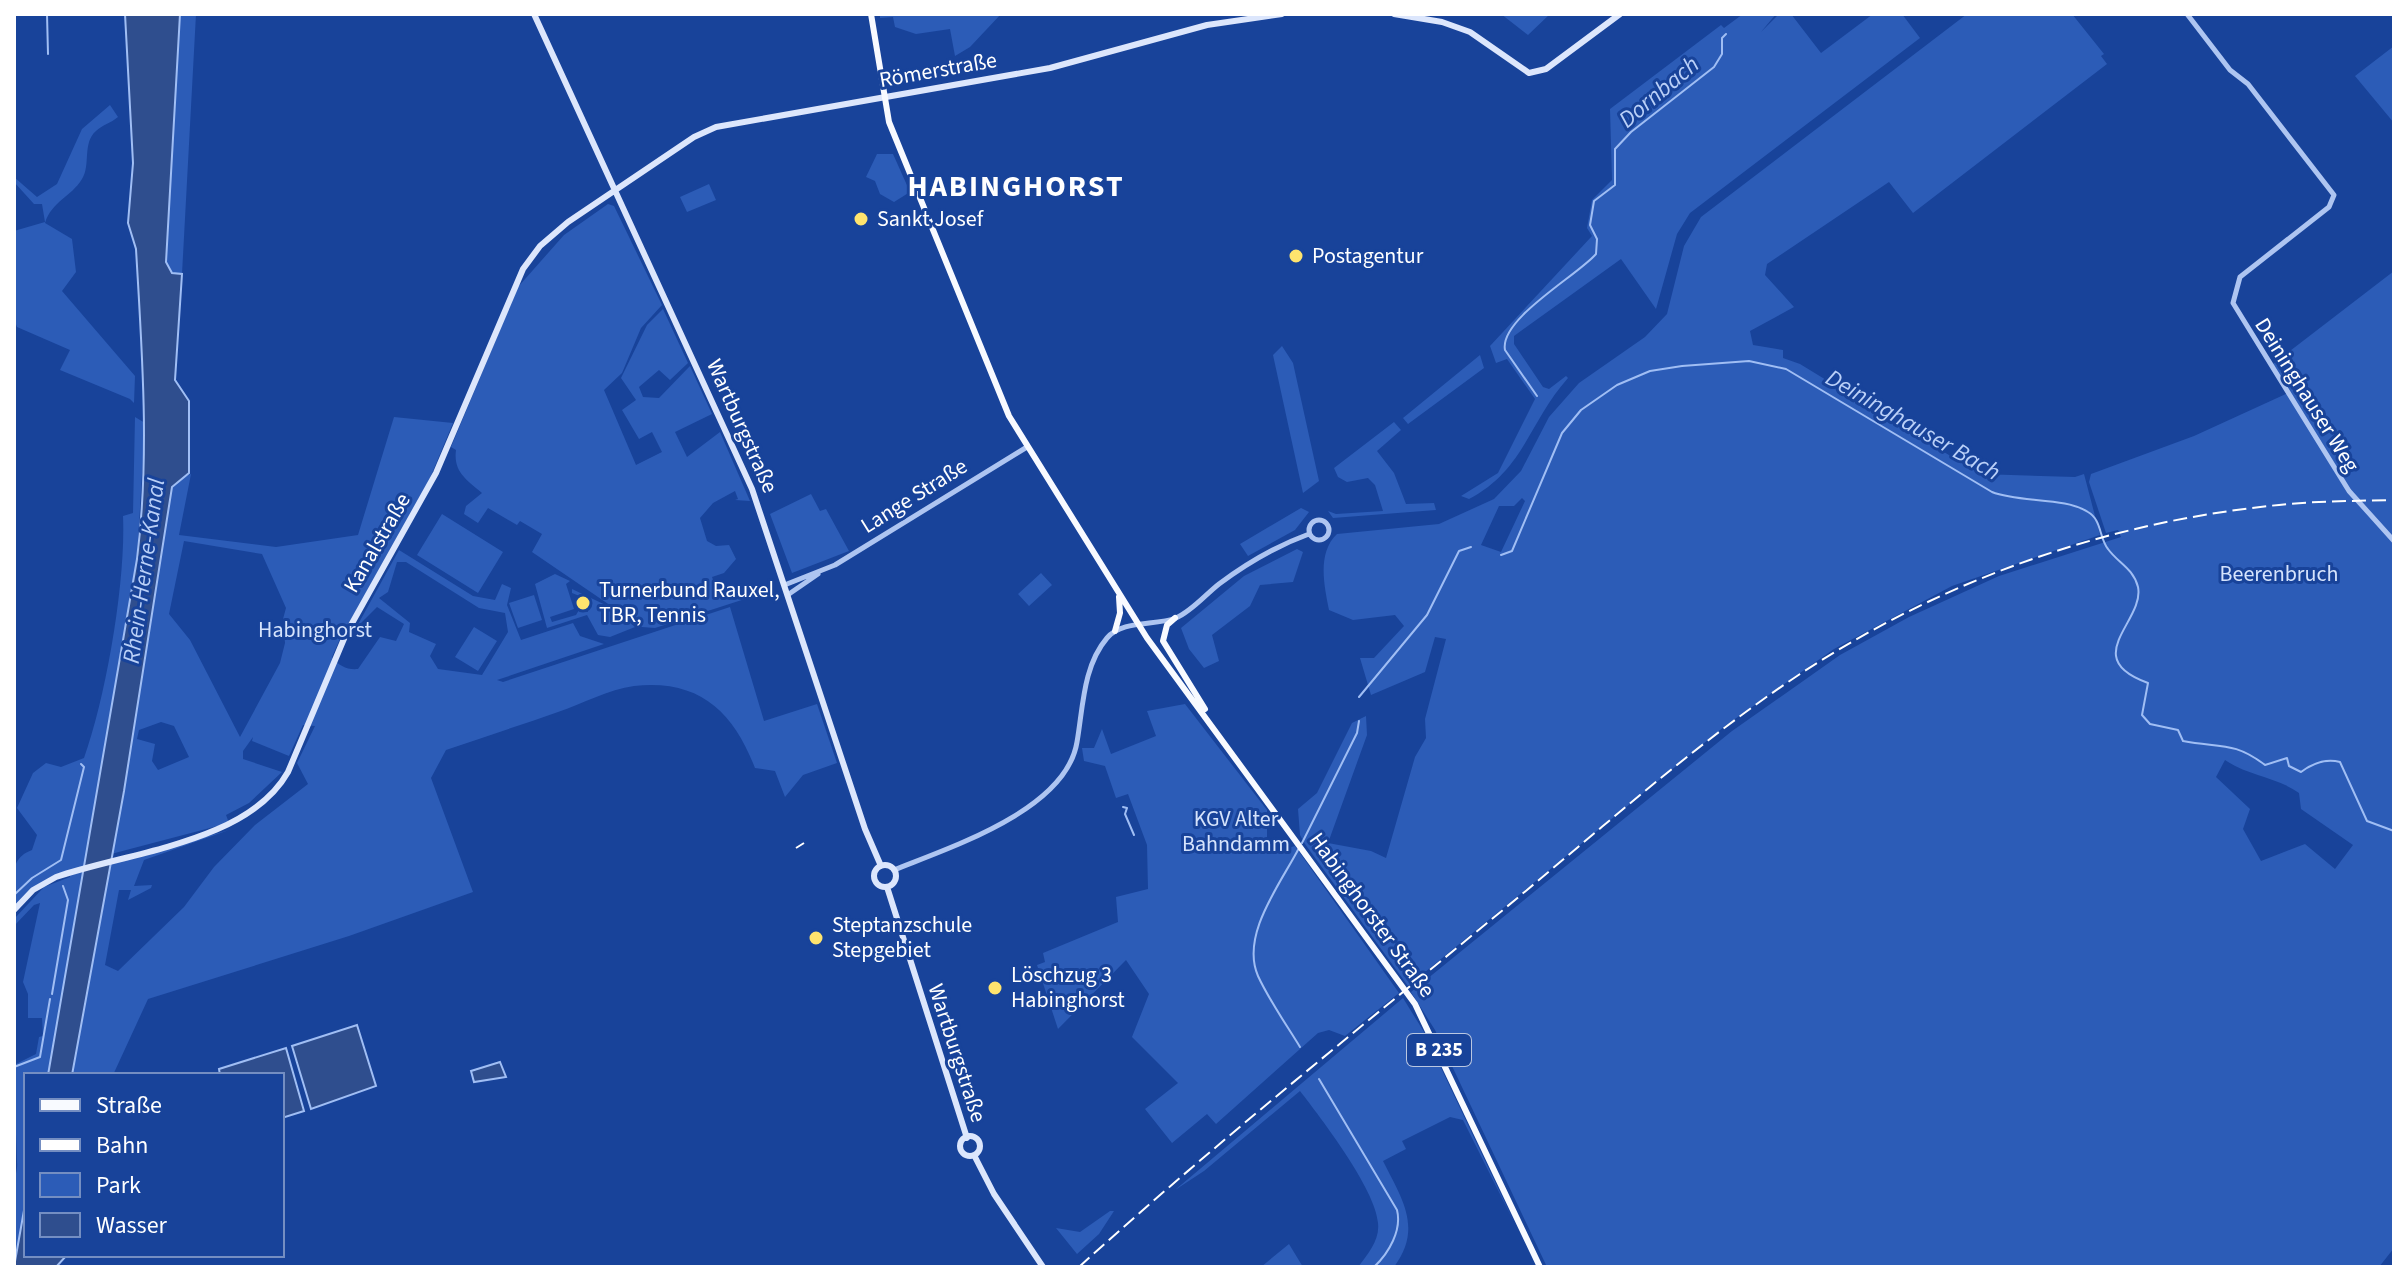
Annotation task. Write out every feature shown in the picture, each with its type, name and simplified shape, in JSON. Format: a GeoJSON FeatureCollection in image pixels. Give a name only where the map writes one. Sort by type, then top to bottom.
{"type":"FeatureCollection","features":[{"type":"Feature","properties":{"kind":"main road","name":"Wartburgstraße"},"geometry":{"type":"LineString","coordinates":[[534,14],[737,453],[787,584],[865,829],[881,866]]}},
{"type":"Feature","properties":{"kind":"main road","name":"B 235"},"geometry":{"type":"LineString","coordinates":[[871,14],[883,98],[894,134],[997,389],[1027,447]]}},
{"type":"Feature","properties":{"kind":"main road","name":"Römerstraße"},"geometry":{"type":"LineString","coordinates":[[614,191],[714,128],[1050,68],[1207,25],[1282,14]]}},
{"type":"Feature","properties":{"kind":"main road"},"geometry":{"type":"LineString","coordinates":[[1394,14],[1442,22],[1470,32],[1529,73],[1546,69],[1620,14]]}},
{"type":"Feature","properties":{"kind":"main road","name":"Kanalstraße"},"geometry":{"type":"LineString","coordinates":[[14,910],[42,884],[78,870],[229,826],[257,810],[276,791],[288,772],[346,634],[436,473],[519,275],[551,236],[614,191]]}},
{"type":"Feature","properties":{"kind":"main road","name":"Habinghorster Straße"},"geometry":{"type":"LineString","coordinates":[[1027,447],[1140,626],[1430,1031],[1540,1267]]}},
{"type":"Feature","properties":{"kind":"main road"},"geometry":{"type":"LineString","coordinates":[[1115,631],[1120,613],[1118,593]]}},
{"type":"Feature","properties":{"kind":"main road"},"geometry":{"type":"LineString","coordinates":[[1175,618],[1167,625],[1163,641],[1216,730]]}},
{"type":"Feature","properties":{"kind":"main road"},"geometry":{"type":"LineString","coordinates":[[881,866],[894,870],[895,880],[887,887],[875,880],[875,872],[881,866]]}},
{"type":"Feature","properties":{"kind":"main road","name":"Wartburgstraße"},"geometry":{"type":"LineString","coordinates":[[887,887],[967,1138]]}},
{"type":"Feature","properties":{"kind":"main road"},"geometry":{"type":"LineString","coordinates":[[967,1138],[974,1138],[980,1144],[974,1155],[962,1151],[962,1142],[967,1138]]}},
{"type":"Feature","properties":{"kind":"main road","name":"Wartburgstraße"},"geometry":{"type":"LineString","coordinates":[[974,1155],[988,1184],[1043,1267]]}},
{"type":"Feature","properties":{"kind":"street","name":"Deininghauser Weg"},"geometry":{"type":"LineString","coordinates":[[2187,14],[2230,70],[2248,84],[2334,195],[2329,207],[2240,277],[2233,303],[2349,491],[2394,541]]}},
{"type":"Feature","properties":{"kind":"street","name":"Lange Straße"},"geometry":{"type":"LineString","coordinates":[[789,594],[1027,447]]}},
{"type":"Feature","properties":{"kind":"street"},"geometry":{"type":"LineString","coordinates":[[894,870],[1006,819],[1051,790],[1071,763],[1085,690],[1102,646],[1115,631],[1175,618],[1256,558],[1309,534],[1314,521],[1323,521],[1328,527],[1328,535],[1322,540],[1309,534]]}},
{"type":"Feature","properties":{"kind":"street","name":"Lange Straße"},"geometry":{"type":"LineString","coordinates":[[787,584],[819,573]]}},
{"type":"Feature","properties":{"kind":"green space"},"geometry":{"type":"Polygon","coordinates":[[[180,14],[196,14],[182,274],[172,274],[166,262],[180,14]]]}},
{"type":"Feature","properties":{"kind":"green space"},"geometry":{"type":"Polygon","coordinates":[[[880,14],[1001,14],[970,47],[955,56],[950,29],[916,34],[895,27],[893,17],[880,18],[880,14]]]}},
{"type":"Feature","properties":{"kind":"green space"},"geometry":{"type":"Polygon","coordinates":[[[1501,14],[1550,14],[1528,35],[1501,14]]]}},
{"type":"Feature","properties":{"kind":"green space"},"geometry":{"type":"Polygon","coordinates":[[[1743,14],[1776,14],[1761,32],[1779,14],[1791,14],[1821,53],[1873,14],[1902,14],[1920,38],[1690,213],[1677,234],[1656,309],[1621,259],[1514,336],[1514,344],[1543,387],[1549,389],[1566,376],[1568,378],[1502,474],[1469,499],[1461,496],[1498,473],[1535,399],[1507,359],[1496,363],[1490,346],[1592,236],[1587,228],[1592,200],[1612,180],[1610,109],[1721,25],[1724,28],[1743,14]]]}},
{"type":"Feature","properties":{"kind":"green space"},"geometry":{"type":"Polygon","coordinates":[[[1967,14],[2072,14],[2104,54],[2101,56],[2107,64],[1913,213],[1889,182],[1767,264],[1765,275],[1794,307],[1750,331],[1753,345],[1783,350],[1783,358],[1800,364],[1980,474],[2075,477],[2084,474],[2100,535],[1952,586],[1834,649],[1725,726],[1408,986],[1305,844],[1300,835],[1298,809],[1317,793],[1352,723],[1366,716],[1367,735],[1328,843],[1371,851],[1386,858],[1415,757],[1426,738],[1425,719],[1446,639],[1435,637],[1425,672],[1371,695],[1360,658],[1374,658],[1404,626],[1395,615],[1353,620],[1329,610],[1324,570],[1327,550],[1337,534],[1439,524],[1494,499],[1521,471],[1549,417],[1579,383],[1645,337],[1667,314],[1684,246],[1701,217],[1967,14]],[[1522,498],[1514,506],[1499,506],[1481,545],[1501,552],[1525,501],[1522,498]]]}},
{"type":"Feature","properties":{"kind":"green space"},"geometry":{"type":"Polygon","coordinates":[[[2394,46],[2394,123],[2355,76],[2394,46]]]}},
{"type":"Feature","properties":{"kind":"green space"},"geometry":{"type":"Polygon","coordinates":[[[110,105],[118,117],[92,136],[82,179],[52,209],[45,223],[72,239],[76,272],[62,291],[135,376],[134,403],[60,370],[70,350],[17,327],[14,319],[14,231],[45,222],[42,204],[34,204],[14,182],[14,177],[37,197],[57,184],[82,129],[110,105]]]}},
{"type":"Feature","properties":{"kind":"green space"},"geometry":{"type":"Polygon","coordinates":[[[877,154],[893,154],[910,192],[894,202],[880,194],[875,181],[866,177],[877,154]]]}},
{"type":"Feature","properties":{"kind":"green space"},"geometry":{"type":"Polygon","coordinates":[[[709,184],[716,200],[687,212],[680,197],[709,184]]]}},
{"type":"Feature","properties":{"kind":"green space"},"geometry":{"type":"Polygon","coordinates":[[[608,204],[614,206],[662,305],[641,328],[622,373],[604,390],[636,465],[662,452],[652,432],[639,439],[622,410],[636,400],[621,378],[647,325],[663,309],[688,363],[670,380],[659,370],[639,387],[643,397],[659,398],[690,366],[712,414],[675,432],[687,457],[720,432],[750,501],[735,500],[738,499],[735,491],[713,503],[700,518],[707,541],[716,546],[729,545],[736,559],[724,573],[712,577],[715,585],[725,582],[729,594],[745,589],[748,598],[655,628],[642,627],[532,552],[542,534],[520,521],[517,525],[488,508],[478,523],[464,514],[466,506],[482,493],[462,475],[456,450],[451,447],[518,287],[564,235],[608,204]]]}},
{"type":"Feature","properties":{"kind":"green space","name":"Beerenbruch"},"geometry":{"type":"Polygon","coordinates":[[[2394,271],[2394,1248],[2379,1267],[1547,1267],[1435,1030],[1411,992],[1732,731],[1840,655],[1909,617],[1999,576],[2121,537],[2118,530],[2106,533],[2089,482],[2091,474],[2194,436],[2288,393],[2273,364],[2394,271]],[[2225,760],[2216,777],[2250,809],[2243,829],[2261,861],[2305,844],[2335,869],[2353,845],[2301,809],[2299,793],[2225,760]]]}},
{"type":"Feature","properties":{"kind":"green space"},"geometry":{"type":"Polygon","coordinates":[[[1282,346],[1293,363],[1319,481],[1303,493],[1273,355],[1282,346]]]}},
{"type":"Feature","properties":{"kind":"green space"},"geometry":{"type":"Polygon","coordinates":[[[1480,355],[1484,368],[1408,424],[1403,418],[1480,355]]]}},
{"type":"Feature","properties":{"kind":"green space"},"geometry":{"type":"Polygon","coordinates":[[[135,417],[145,423],[137,559],[48,1073],[24,1073],[24,1210],[14,1267],[17,1165],[14,1065],[36,1054],[39,1037],[43,1036],[42,1018],[28,1018],[28,994],[23,982],[40,903],[34,905],[14,926],[14,919],[44,887],[70,877],[69,873],[48,881],[14,907],[15,866],[24,854],[32,850],[37,835],[17,808],[33,773],[46,763],[61,767],[84,758],[100,704],[118,605],[123,516],[133,513],[135,417]]]}},
{"type":"Feature","properties":{"kind":"green space","name":"Habinghorst"},"geometry":{"type":"Polygon","coordinates":[[[394,417],[453,423],[430,478],[339,641],[332,657],[337,663],[358,669],[380,637],[396,641],[404,624],[377,607],[356,628],[399,550],[473,596],[495,600],[502,584],[511,588],[507,605],[521,640],[573,623],[580,636],[604,644],[497,680],[503,682],[730,607],[764,721],[817,704],[837,763],[803,775],[785,797],[775,771],[755,768],[736,730],[711,703],[677,688],[657,685],[615,690],[446,750],[431,778],[473,892],[349,936],[148,999],[114,1073],[72,1073],[110,864],[229,830],[144,860],[134,886],[152,885],[151,888],[128,900],[131,890],[119,890],[105,965],[118,971],[184,907],[214,867],[255,825],[308,784],[297,763],[315,726],[303,725],[289,756],[252,741],[253,737],[243,751],[243,759],[282,772],[249,803],[226,815],[229,823],[111,854],[172,487],[177,479],[191,474],[179,535],[276,547],[358,535],[394,417]],[[184,541],[169,614],[190,640],[240,737],[280,663],[285,643],[283,619],[286,608],[262,554],[184,541]],[[397,562],[388,592],[379,598],[410,623],[409,632],[436,644],[430,656],[438,669],[482,675],[508,632],[505,613],[479,608],[406,562],[397,562]],[[161,722],[139,730],[137,739],[155,744],[152,761],[158,770],[189,757],[174,726],[161,722]]]}},
{"type":"Feature","properties":{"kind":"green space"},"geometry":{"type":"Polygon","coordinates":[[[1394,422],[1401,430],[1377,451],[1394,473],[1406,504],[1434,503],[1436,510],[1333,518],[1328,511],[1336,514],[1383,511],[1375,485],[1368,478],[1347,482],[1338,477],[1334,468],[1394,422]]]}},
{"type":"Feature","properties":{"kind":"green space"},"geometry":{"type":"Polygon","coordinates":[[[811,494],[820,511],[826,509],[849,551],[792,573],[770,514],[811,494]]]}},
{"type":"Feature","properties":{"kind":"green space"},"geometry":{"type":"Polygon","coordinates":[[[1301,508],[1309,512],[1295,530],[1248,556],[1240,544],[1301,508]]]}},
{"type":"Feature","properties":{"kind":"green space"},"geometry":{"type":"Polygon","coordinates":[[[442,514],[503,552],[478,593],[417,555],[442,514]]]}},
{"type":"Feature","properties":{"kind":"green space"},"geometry":{"type":"Polygon","coordinates":[[[1297,549],[1303,552],[1293,582],[1260,585],[1250,606],[1212,635],[1219,661],[1204,668],[1189,649],[1181,628],[1244,576],[1297,549]]]}},
{"type":"Feature","properties":{"kind":"green space"},"geometry":{"type":"Polygon","coordinates":[[[1041,573],[1052,585],[1029,606],[1018,594],[1041,573]]]}},
{"type":"Feature","properties":{"kind":"green space"},"geometry":{"type":"Polygon","coordinates":[[[555,574],[570,581],[566,584],[574,609],[550,617],[552,622],[576,615],[579,610],[588,612],[587,599],[572,593],[572,589],[614,609],[635,627],[610,637],[598,635],[587,615],[547,628],[535,584],[555,574]]]}},
{"type":"Feature","properties":{"kind":"green space"},"geometry":{"type":"Polygon","coordinates":[[[534,595],[542,620],[518,628],[509,603],[534,595]]]}},
{"type":"Feature","properties":{"kind":"green space"},"geometry":{"type":"Polygon","coordinates":[[[474,627],[497,641],[478,671],[455,657],[474,627]]]}},
{"type":"Feature","properties":{"kind":"green space","name":"KGV Alter Bahndamm"},"geometry":{"type":"Polygon","coordinates":[[[1185,704],[1267,810],[1267,854],[1295,846],[1399,993],[1345,1036],[1329,1030],[1318,1033],[1216,1124],[1207,1114],[1172,1143],[1145,1109],[1178,1083],[1132,1037],[1149,994],[1126,960],[1058,1029],[1037,965],[1045,962],[1043,953],[1118,922],[1116,897],[1148,889],[1147,845],[1128,794],[1116,798],[1105,766],[1084,761],[1082,748],[1094,748],[1102,729],[1111,754],[1156,736],[1147,711],[1185,704]]]}},
{"type":"Feature","properties":{"kind":"green space"},"geometry":{"type":"Polygon","coordinates":[[[1403,998],[1424,1032],[1514,1222],[1463,1120],[1450,1117],[1402,1141],[1406,1149],[1383,1161],[1406,1214],[1407,1239],[1394,1267],[1358,1267],[1377,1235],[1375,1209],[1346,1155],[1300,1091],[1204,1171],[1175,1190],[1403,998]]]}},
{"type":"Feature","properties":{"kind":"green space"},"geometry":{"type":"Polygon","coordinates":[[[1114,1211],[1099,1234],[1077,1254],[1056,1228],[1080,1232],[1114,1211]]]}},
{"type":"Feature","properties":{"kind":"green space"},"geometry":{"type":"Polygon","coordinates":[[[1289,1244],[1303,1267],[1261,1267],[1289,1244]]]}},
{"type":"Feature","properties":{"kind":"water","name":"Rhein-Herne-Kanal"},"geometry":{"type":"Polygon","coordinates":[[[125,14],[180,14],[166,262],[172,273],[182,274],[175,380],[189,401],[189,473],[172,487],[124,791],[72,1073],[48,1073],[137,559],[141,520],[144,404],[141,327],[136,249],[128,223],[133,163],[125,14]]]}},
{"type":"Feature","properties":{"kind":"water"},"geometry":{"type":"Polygon","coordinates":[[[357,1025],[376,1086],[311,1109],[292,1046],[357,1025]]]}},
{"type":"Feature","properties":{"kind":"water"},"geometry":{"type":"Polygon","coordinates":[[[286,1048],[304,1111],[284,1117],[284,1073],[220,1073],[219,1069],[286,1048]]]}},
{"type":"Feature","properties":{"kind":"water"},"geometry":{"type":"Polygon","coordinates":[[[500,1062],[506,1077],[474,1082],[471,1071],[500,1062]]]}},
{"type":"Feature","properties":{"kind":"water"},"geometry":{"type":"Polygon","coordinates":[[[24,1210],[24,1257],[65,1257],[56,1267],[14,1267],[24,1210]]]}},
{"type":"Feature","properties":{"kind":"waterway"},"geometry":{"type":"LineString","coordinates":[[47,14],[48,54]]}},
{"type":"Feature","properties":{"kind":"waterway","name":"Dornbach"},"geometry":{"type":"LineString","coordinates":[[1537,396],[1505,350],[1506,338],[1526,312],[1596,254],[1597,239],[1590,225],[1594,201],[1615,185],[1615,149],[1631,132],[1714,67],[1722,54],[1722,38],[1726,34]]}},
{"type":"Feature","properties":{"kind":"waterway","name":"Deininghauser Bach"},"geometry":{"type":"LineString","coordinates":[[1501,555],[1512,551],[1562,433],[1581,410],[1617,385],[1650,371],[1682,366],[1749,361],[1786,369],[1992,492],[2067,504],[2093,515],[2108,549],[2129,570],[2138,587],[2138,600],[2116,651],[2118,662],[2128,673],[2148,683],[2142,715],[2150,724],[2178,730],[2183,741],[2244,752],[2265,765],[2287,758],[2289,766],[2301,772],[2319,762],[2340,762],[2367,821],[2394,831]]}},
{"type":"Feature","properties":{"kind":"waterway","name":"Deininghauser Bach"},"geometry":{"type":"LineString","coordinates":[[1359,697],[1427,615],[1459,551],[1471,547]]}},
{"type":"Feature","properties":{"kind":"waterway","name":"Deininghauser Bach"},"geometry":{"type":"LineString","coordinates":[[1302,843],[1357,733],[1359,721]]}},
{"type":"Feature","properties":{"kind":"waterway"},"geometry":{"type":"LineString","coordinates":[[14,895],[32,878],[61,860],[84,767],[81,764]]}},
{"type":"Feature","properties":{"kind":"waterway"},"geometry":{"type":"LineString","coordinates":[[1123,807],[1127,808],[1125,814],[1134,835]]}},
{"type":"Feature","properties":{"kind":"waterway","name":"Deininghauser Bach"},"geometry":{"type":"LineString","coordinates":[[1299,848],[1258,927],[1254,960],[1262,985],[1300,1047]]}},
{"type":"Feature","properties":{"kind":"waterway"},"geometry":{"type":"LineString","coordinates":[[52,994],[68,900],[63,886]]}},
{"type":"Feature","properties":{"kind":"waterway"},"geometry":{"type":"LineString","coordinates":[[14,1067],[40,1057],[50,999]]}},
{"type":"Feature","properties":{"kind":"waterway","name":"Deininghauser Bach"},"geometry":{"type":"LineString","coordinates":[[1319,1079],[1397,1210],[1398,1225],[1393,1241],[1374,1267]]}},
{"type":"Feature","properties":{"kind":"railway"},"geometry":{"type":"LineString","coordinates":[[1079,1267],[1230,1135],[1680,763],[1759,702],[1854,641],[1909,611],[2024,562],[2145,527],[2269,506],[2394,500]]}},
{"type":"Feature","properties":{"kind":"railway"},"geometry":{"type":"LineString","coordinates":[[796,848],[804,843]]}},
{"type":"Feature","properties":{"kind":"place","name":"Sankt Josef"},"geometry":{"type":"Point","coordinates":[861,219]}},
{"type":"Feature","properties":{"kind":"place","name":"Postagentur"},"geometry":{"type":"Point","coordinates":[1296,256]}},
{"type":"Feature","properties":{"kind":"place","name":"Turnerbund Rauxel, TBR, Tennis"},"geometry":{"type":"Point","coordinates":[583,603]}},
{"type":"Feature","properties":{"kind":"place","name":"Steptanzschule Stepgebiet"},"geometry":{"type":"Point","coordinates":[816,938]}},
{"type":"Feature","properties":{"kind":"place","name":"Löschzug 3 Habinghorst"},"geometry":{"type":"Point","coordinates":[995,988]}},
{"type":"Feature","properties":{"kind":"district","name":"HABINGHORST"},"geometry":{"type":"Point","coordinates":[1016,186]}}]}
